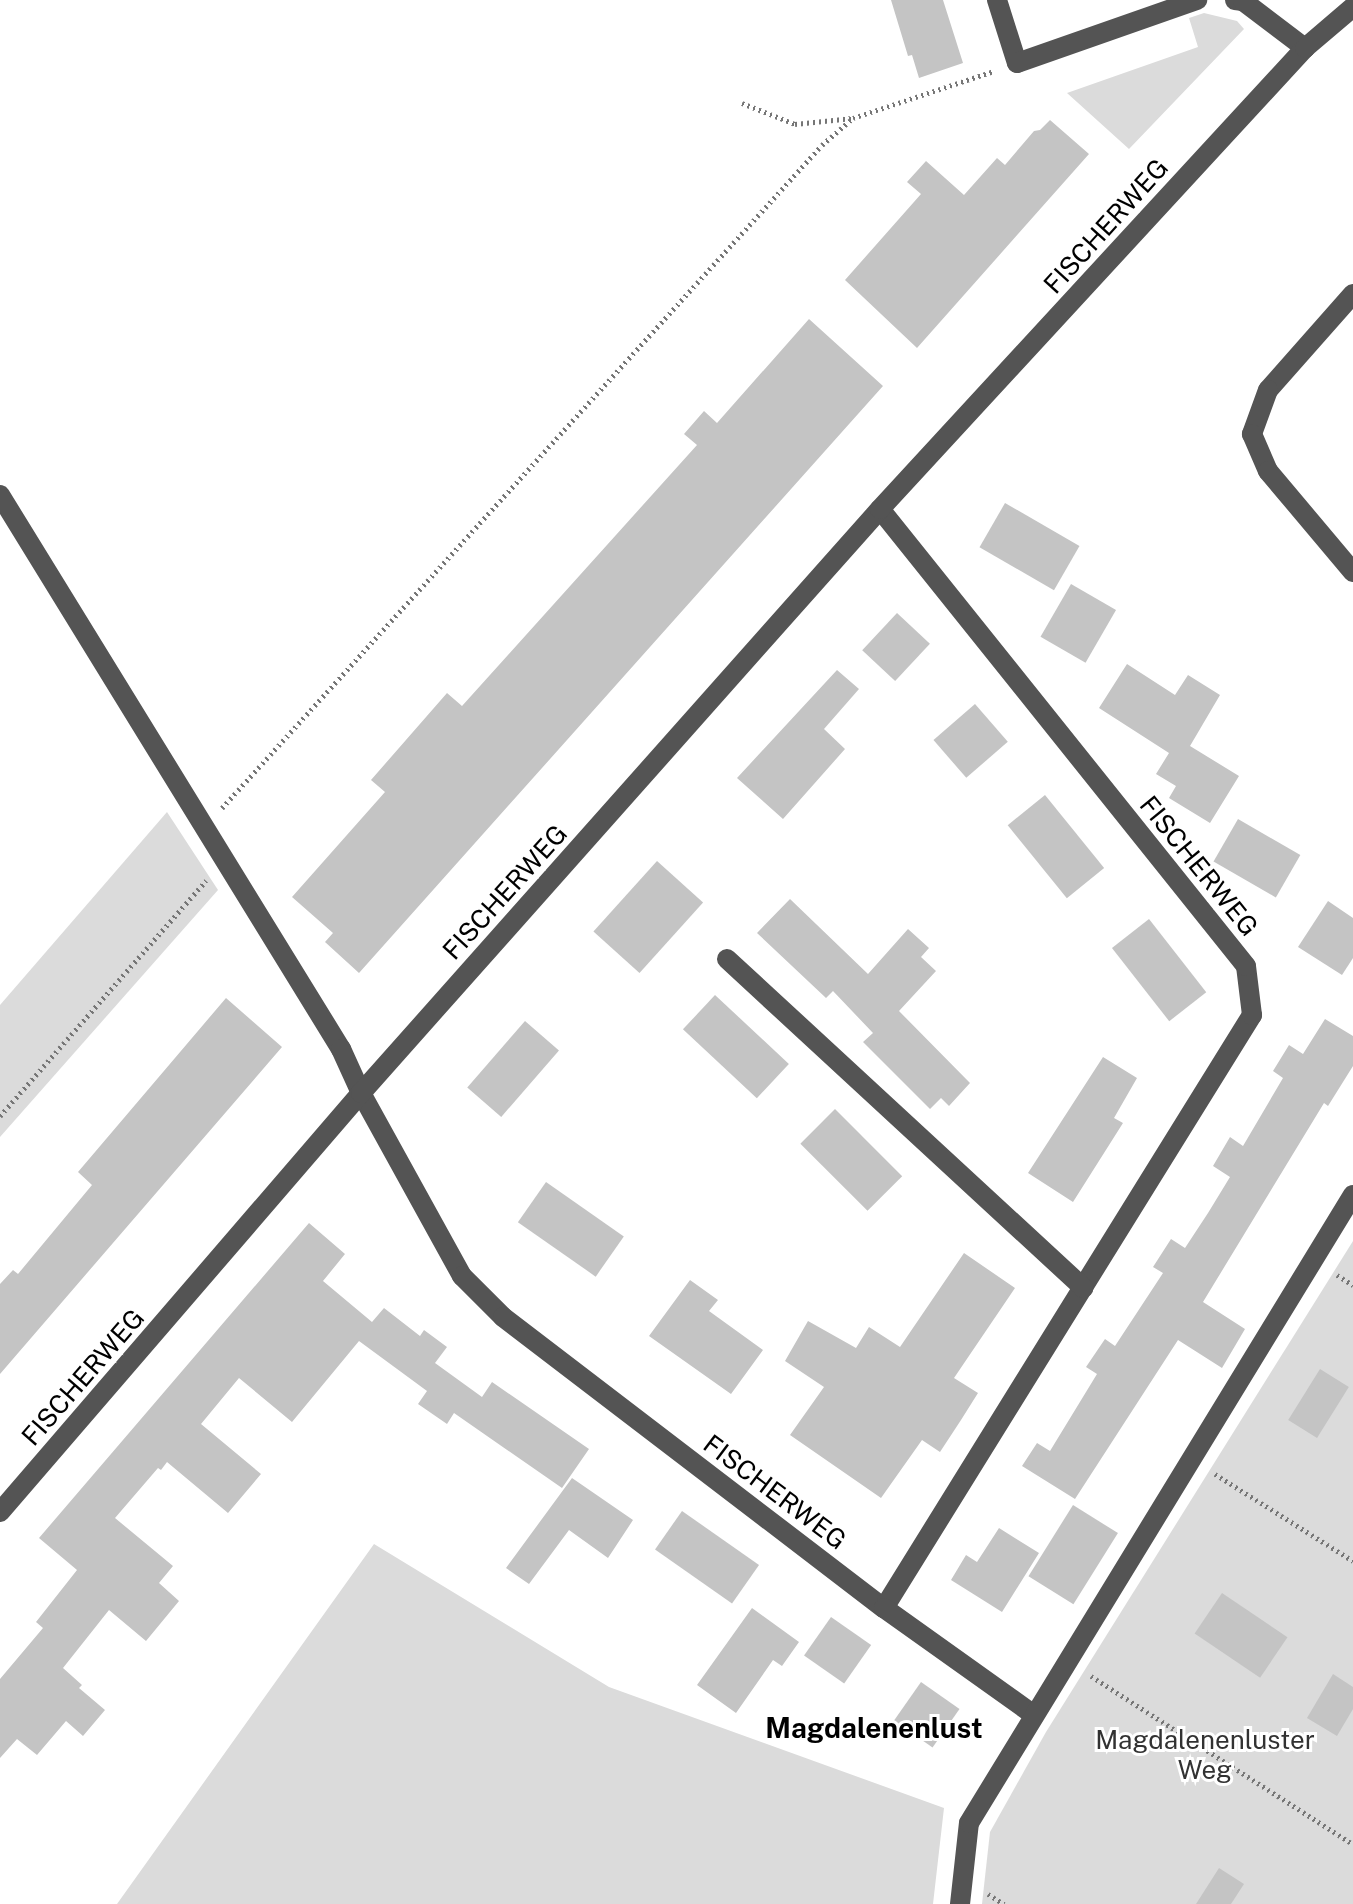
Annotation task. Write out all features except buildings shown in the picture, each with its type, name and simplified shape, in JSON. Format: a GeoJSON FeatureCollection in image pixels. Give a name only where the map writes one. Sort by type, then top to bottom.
{"type":"FeatureCollection","features":[{"type":"Feature","properties":{"kind":"street"},"geometry":{"type":"LineString","coordinates":[[997,0],[1017,63],[1197,0]]}},
{"type":"Feature","properties":{"kind":"street"},"geometry":{"type":"LineString","coordinates":[[1235,0],[1243,1],[1305,48]]}},
{"type":"Feature","properties":{"kind":"street","name":"FISCHERWEG"},"geometry":{"type":"LineString","coordinates":[[0,1512],[361,1093],[880,509],[1305,48],[1353,7]]}},
{"type":"Feature","properties":{"kind":"street"},"geometry":{"type":"LineString","coordinates":[[1353,294],[1268,390],[1252,434],[1268,471],[1353,572]]}},
{"type":"Feature","properties":{"kind":"street"},"geometry":{"type":"LineString","coordinates":[[0,495],[341,1049],[361,1093]]}},
{"type":"Feature","properties":{"kind":"street","name":"FISCHERWEG"},"geometry":{"type":"LineString","coordinates":[[880,509],[1246,966],[1252,1015],[884,1608]]}},
{"type":"Feature","properties":{"kind":"street"},"geometry":{"type":"LineString","coordinates":[[727,959],[1083,1288]]}},
{"type":"Feature","properties":{"kind":"street","name":"FISCHERWEG"},"geometry":{"type":"LineString","coordinates":[[361,1093],[462,1276],[503,1317],[884,1608],[1034,1715]]}},
{"type":"Feature","properties":{"kind":"street"},"geometry":{"type":"LineString","coordinates":[[960,1904],[969,1823],[1353,1195]]}},
{"type":"Feature","properties":{"kind":"path"},"geometry":{"type":"LineString","coordinates":[[742,103],[795,124],[853,118],[1017,63]]}},
{"type":"Feature","properties":{"kind":"path"},"geometry":{"type":"LineString","coordinates":[[205,828],[822,145],[853,118]]}},
{"type":"Feature","properties":{"kind":"path"},"geometry":{"type":"LineString","coordinates":[[0,1116],[225,860]]}},
{"type":"Feature","properties":{"kind":"path"},"geometry":{"type":"LineString","coordinates":[[1191,1459],[1353,1561]]}},
{"type":"Feature","properties":{"kind":"path"},"geometry":{"type":"LineString","coordinates":[[1067,1661],[1353,1844]]}},
{"type":"Feature","properties":{"kind":"green space"},"geometry":{"type":"Polygon","coordinates":[[[1204,13],[1237,21],[1244,29],[1129,149],[1067,93],[1198,47],[1189,18],[1204,13]]]}},
{"type":"Feature","properties":{"kind":"green space"},"geometry":{"type":"Polygon","coordinates":[[[167,812],[218,890],[0,1137],[0,1005],[167,812]]]}},
{"type":"Feature","properties":{"kind":"green space","name":"Magdalenenluster Weg"},"geometry":{"type":"Polygon","coordinates":[[[1353,1241],[1353,1904],[982,1904],[990,1832],[1046,1732],[1353,1241]]]}},
{"type":"Feature","properties":{"kind":"green space"},"geometry":{"type":"Polygon","coordinates":[[[374,1544],[609,1687],[944,1808],[933,1904],[117,1904],[374,1544]]]}},
{"type":"Feature","properties":{"kind":"district","name":"Magdalenenlust"},"geometry":{"type":"Point","coordinates":[874,1728]}}]}
